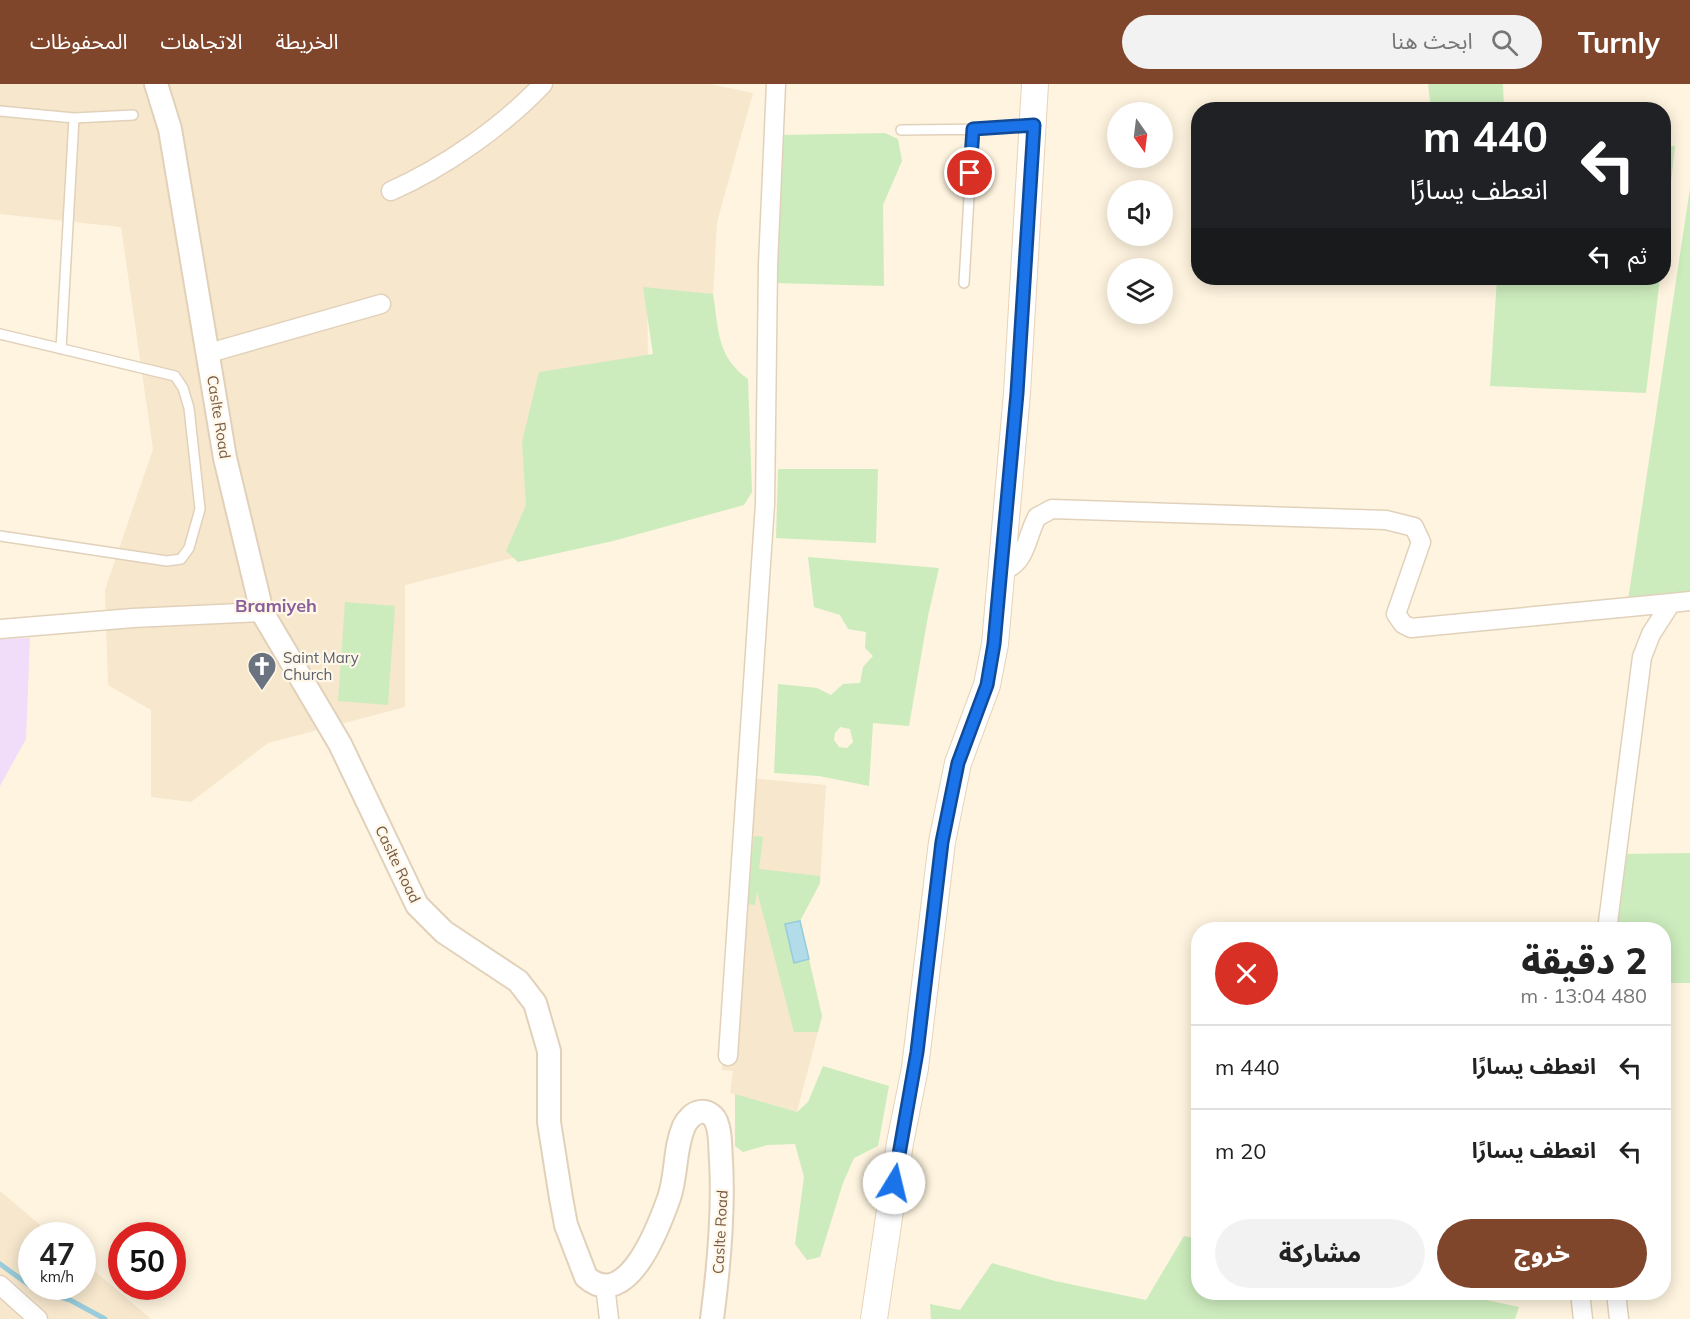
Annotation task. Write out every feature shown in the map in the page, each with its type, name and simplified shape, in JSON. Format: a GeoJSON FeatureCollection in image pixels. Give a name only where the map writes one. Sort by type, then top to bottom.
{"type":"FeatureCollection","features":[{"type":"Feature","properties":{"kind":"main road"},"geometry":{"type":"LineString","coordinates":[[874,1319],[893,1188],[916,1060],[942,842],[958,763],[987,685],[994,644],[1002,571],[1035,84]]}},
{"type":"Feature","properties":{"kind":"street","name":"Caslte Road"},"geometry":{"type":"LineString","coordinates":[[156,84],[170,129],[225,458],[262,612],[340,744],[417,905],[444,932],[518,981],[535,1003],[549,1051],[549,1122],[566,1225],[586,1277],[598,1286],[627,1279],[636,1268],[670,1196],[683,1127],[693,1115],[706,1112],[713,1116],[718,1125],[723,1194],[712,1319]]}},
{"type":"Feature","properties":{"kind":"street"},"geometry":{"type":"LineString","coordinates":[[391,191],[428,174],[463,151],[543,84]]}},
{"type":"Feature","properties":{"kind":"street"},"geometry":{"type":"LineString","coordinates":[[728,1056],[765,504],[768,265],[776,84]]}},
{"type":"Feature","properties":{"kind":"street"},"geometry":{"type":"LineString","coordinates":[[209,353],[381,304]]}},
{"type":"Feature","properties":{"kind":"street"},"geometry":{"type":"LineString","coordinates":[[1002,571],[1011,568],[1021,558],[1036,517],[1052,509],[1355,518],[1406,524],[1414,527],[1420,535],[1421,542],[1396,614],[1403,624],[1411,628],[1690,601]]}},
{"type":"Feature","properties":{"kind":"street"},"geometry":{"type":"LineString","coordinates":[[1608,922],[1642,657],[1651,634],[1671,603]]}},
{"type":"Feature","properties":{"kind":"street"},"geometry":{"type":"LineString","coordinates":[[0,629],[133,618],[262,612]]}},
{"type":"Feature","properties":{"kind":"street"},"geometry":{"type":"LineString","coordinates":[[0,1285],[38,1319]]}},
{"type":"Feature","properties":{"kind":"street"},"geometry":{"type":"LineString","coordinates":[[605,1285],[609,1319]]}},
{"type":"Feature","properties":{"kind":"street"},"geometry":{"type":"LineString","coordinates":[[1581,1300],[1583,1319]]}},
{"type":"Feature","properties":{"kind":"street"},"geometry":{"type":"LineString","coordinates":[[1617,1300],[1619,1319]]}},
{"type":"Feature","properties":{"kind":"lane"},"geometry":{"type":"LineString","coordinates":[[0,111],[74,118],[134,115]]}},
{"type":"Feature","properties":{"kind":"lane"},"geometry":{"type":"LineString","coordinates":[[61,349],[74,118]]}},
{"type":"Feature","properties":{"kind":"lane"},"geometry":{"type":"LineString","coordinates":[[901,130],[1034,125]]}},
{"type":"Feature","properties":{"kind":"lane"},"geometry":{"type":"LineString","coordinates":[[964,283],[973,129]]}},
{"type":"Feature","properties":{"kind":"lane"},"geometry":{"type":"LineString","coordinates":[[0,334],[175,376],[183,388],[189,408],[200,509],[189,548],[181,559],[167,561],[0,536]]}},
{"type":"Feature","properties":{"kind":"shaded area"},"geometry":{"type":"Polygon","coordinates":[[[0,84],[709,84],[753,93],[717,222],[713,294],[647,293],[648,367],[517,557],[405,585],[405,707],[268,743],[191,802],[151,797],[151,710],[108,685],[105,590],[153,449],[121,227],[0,214],[0,84]]]}},
{"type":"Feature","properties":{"kind":"shaded area"},"geometry":{"type":"Polygon","coordinates":[[[30,638],[26,739],[0,786],[0,639],[30,638]]]}},
{"type":"Feature","properties":{"kind":"shaded area"},"geometry":{"type":"Polygon","coordinates":[[[736,777],[826,785],[820,883],[800,921],[822,1016],[797,1112],[730,1093],[733,1071],[722,1070],[736,777]]]}},
{"type":"Feature","properties":{"kind":"shaded area"},"geometry":{"type":"Polygon","coordinates":[[[0,1191],[37,1222],[18,1222],[18,1300],[96,1300],[96,1272],[108,1282],[108,1300],[129,1300],[151,1319],[0,1319],[0,1191]]]}},
{"type":"Feature","properties":{"kind":"green space"},"geometry":{"type":"Polygon","coordinates":[[[1428,84],[1503,84],[1504,102],[1430,102],[1428,84]]]}},
{"type":"Feature","properties":{"kind":"green space"},"geometry":{"type":"Polygon","coordinates":[[[885,133],[898,139],[902,161],[883,205],[884,286],[774,283],[781,135],[885,133]]]}},
{"type":"Feature","properties":{"kind":"green space"},"geometry":{"type":"Polygon","coordinates":[[[1671,146],[1675,146],[1671,182],[1671,146]]]}},
{"type":"Feature","properties":{"kind":"green space"},"geometry":{"type":"Polygon","coordinates":[[[1690,188],[1690,593],[1628,600],[1690,188]]]}},
{"type":"Feature","properties":{"kind":"green space"},"geometry":{"type":"Polygon","coordinates":[[[1497,285],[1659,285],[1646,393],[1490,386],[1497,285]]]}},
{"type":"Feature","properties":{"kind":"green space"},"geometry":{"type":"Polygon","coordinates":[[[643,287],[713,294],[718,330],[724,351],[730,361],[748,379],[752,492],[744,505],[613,541],[518,562],[506,551],[526,505],[522,442],[539,372],[653,354],[643,287]]]}},
{"type":"Feature","properties":{"kind":"green space"},"geometry":{"type":"Polygon","coordinates":[[[778,469],[878,469],[876,543],[776,538],[778,469]]]}},
{"type":"Feature","properties":{"kind":"green space"},"geometry":{"type":"Polygon","coordinates":[[[808,557],[939,568],[928,616],[909,726],[873,723],[869,786],[819,776],[774,773],[778,684],[817,688],[831,695],[843,684],[860,683],[863,667],[873,656],[865,648],[866,632],[848,629],[840,615],[814,607],[808,557]],[[840,727],[835,733],[834,740],[839,747],[847,748],[853,742],[850,729],[840,727]]]}},
{"type":"Feature","properties":{"kind":"green space"},"geometry":{"type":"Polygon","coordinates":[[[345,602],[395,606],[388,705],[338,701],[345,602]]]}},
{"type":"Feature","properties":{"kind":"green space"},"geometry":{"type":"Polygon","coordinates":[[[754,836],[763,837],[759,869],[820,876],[820,883],[800,921],[785,924],[794,962],[809,959],[822,1016],[818,1032],[794,1032],[757,891],[755,905],[746,904],[754,836]]]}},
{"type":"Feature","properties":{"kind":"green space"},"geometry":{"type":"Polygon","coordinates":[[[1690,853],[1690,983],[1671,983],[1671,922],[1618,922],[1620,854],[1690,853]]]}},
{"type":"Feature","properties":{"kind":"green space"},"geometry":{"type":"Polygon","coordinates":[[[823,1066],[889,1086],[878,1146],[854,1158],[843,1183],[820,1257],[807,1260],[795,1244],[804,1177],[795,1144],[767,1145],[743,1152],[735,1146],[735,1094],[797,1112],[808,1102],[823,1066]]]}},
{"type":"Feature","properties":{"kind":"green space"},"geometry":{"type":"Polygon","coordinates":[[[1184,1236],[1191,1238],[1191,1300],[1486,1300],[1519,1307],[1515,1319],[931,1319],[930,1304],[960,1310],[992,1263],[1055,1281],[1146,1300],[1184,1236]]]}},
{"type":"Feature","properties":{"kind":"water"},"geometry":{"type":"Polygon","coordinates":[[[800,921],[809,959],[794,963],[785,924],[800,921]]]}},
{"type":"Feature","properties":{"kind":"waterway"},"geometry":{"type":"LineString","coordinates":[[0,1264],[36,1290],[70,1300],[105,1319]]}},
{"type":"Feature","properties":{"kind":"place","name":"Saint Mary Church"},"geometry":{"type":"Point","coordinates":[262,692]}},
{"type":"Feature","properties":{"kind":"district","name":"Bramiyeh"},"geometry":{"type":"Point","coordinates":[276,605]}},
{"type":"Feature","properties":{"kind":"route"},"geometry":{"type":"LineString","coordinates":[[894,1183],[920,1033],[929,929],[942,842],[958,763],[987,685],[994,644],[1017,393],[1034,125],[973,129],[970,173]]}}]}
